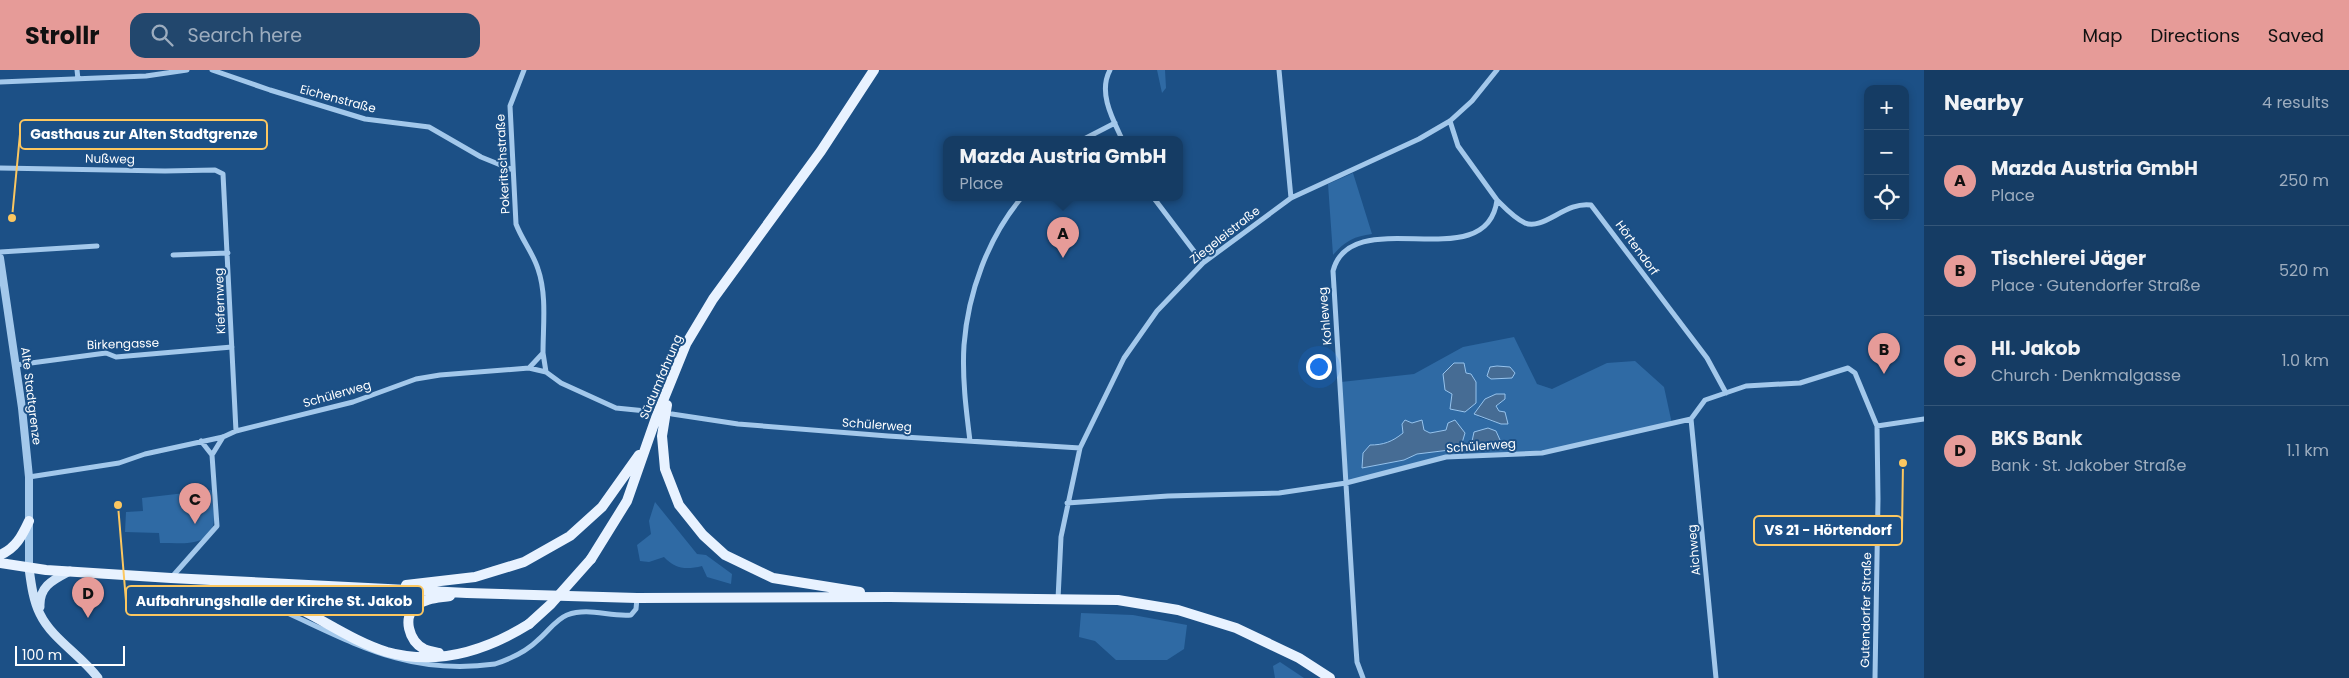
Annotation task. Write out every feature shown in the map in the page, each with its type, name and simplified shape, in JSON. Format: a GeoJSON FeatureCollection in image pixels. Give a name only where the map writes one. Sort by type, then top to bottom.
{"type":"FeatureCollection","features":[{"type":"Feature","properties":{"kind":"main road","name":"Südumfahrung"},"geometry":{"type":"LineString","coordinates":[[228,581],[288,603],[369,645],[388,652],[426,657],[450,656],[487,646],[529,624],[551,604],[591,559],[627,501],[686,344],[712,299],[821,151],[874,70]]}},
{"type":"Feature","properties":{"kind":"main road"},"geometry":{"type":"LineString","coordinates":[[678,366],[664,418],[662,436],[664,461],[679,505],[703,535],[725,555],[773,578],[890,597]]}},
{"type":"Feature","properties":{"kind":"main road"},"geometry":{"type":"LineString","coordinates":[[378,588],[475,577],[524,562],[570,536],[602,507],[649,439]]}},
{"type":"Feature","properties":{"kind":"main road"},"geometry":{"type":"LineString","coordinates":[[0,555],[9,551],[20,540],[29,521]]}},
{"type":"Feature","properties":{"kind":"main road"},"geometry":{"type":"LineString","coordinates":[[0,563],[70,572],[466,593],[637,598],[890,597],[1118,600],[1193,614],[1236,628],[1300,658],[1330,678]]}},
{"type":"Feature","properties":{"kind":"main road"},"geometry":{"type":"LineString","coordinates":[[29,568],[40,615],[48,627],[84,660],[98,678]]}},
{"type":"Feature","properties":{"kind":"main road"},"geometry":{"type":"LineString","coordinates":[[40,615],[40,600],[46,585],[70,572]]}},
{"type":"Feature","properties":{"kind":"main road"},"geometry":{"type":"LineString","coordinates":[[450,656],[424,649],[417,643],[408,627],[408,619],[417,605],[426,600],[466,593]]}},
{"type":"Feature","properties":{"kind":"street"},"geometry":{"type":"LineString","coordinates":[[77,70],[78,79]]}},
{"type":"Feature","properties":{"kind":"street"},"geometry":{"type":"LineString","coordinates":[[0,82],[78,79],[187,70]]}},
{"type":"Feature","properties":{"kind":"street","name":"Eichenstraße"},"geometry":{"type":"LineString","coordinates":[[212,70],[365,119],[428,127],[482,157],[513,170]]}},
{"type":"Feature","properties":{"kind":"street","name":"Pokeritschstraße"},"geometry":{"type":"LineString","coordinates":[[524,70],[510,106],[516,224],[522,241],[534,258],[542,284],[543,353],[546,372]]}},
{"type":"Feature","properties":{"kind":"street"},"geometry":{"type":"LineString","coordinates":[[1110,70],[1105,80],[1104,93],[1120,136]]}},
{"type":"Feature","properties":{"kind":"street"},"geometry":{"type":"LineString","coordinates":[[1278,70],[1292,198]]}},
{"type":"Feature","properties":{"kind":"street","name":"Ziegeleistraße"},"geometry":{"type":"LineString","coordinates":[[1058,599],[1061,538],[1080,448],[1110,385],[1143,329],[1174,291],[1203,263],[1292,198],[1419,138],[1450,121],[1472,101],[1497,70]]}},
{"type":"Feature","properties":{"kind":"street"},"geometry":{"type":"LineString","coordinates":[[1450,121],[1458,146],[1497,200]]}},
{"type":"Feature","properties":{"kind":"street"},"geometry":{"type":"LineString","coordinates":[[1090,136],[1114,123]]}},
{"type":"Feature","properties":{"kind":"street","name":"Nußweg"},"geometry":{"type":"LineString","coordinates":[[0,168],[220,171]]}},
{"type":"Feature","properties":{"kind":"street","name":"Kiefernweg"},"geometry":{"type":"LineString","coordinates":[[220,171],[224,178],[236,431]]}},
{"type":"Feature","properties":{"kind":"street","name":"Hörtendorf"},"geometry":{"type":"LineString","coordinates":[[1497,200],[1523,222],[1530,225],[1540,225],[1550,217],[1577,205],[1591,205],[1707,358],[1726,393]]}},
{"type":"Feature","properties":{"kind":"street","name":"Kohleweg"},"geometry":{"type":"LineString","coordinates":[[1363,678],[1356,648],[1332,279],[1335,263],[1348,248],[1366,242],[1392,238],[1446,239],[1474,232],[1482,228],[1492,218],[1497,200]]}},
{"type":"Feature","properties":{"kind":"street"},"geometry":{"type":"LineString","coordinates":[[970,440],[964,377],[964,347],[968,317],[976,285],[994,239],[1019,201]]}},
{"type":"Feature","properties":{"kind":"street"},"geometry":{"type":"LineString","coordinates":[[1156,201],[1203,263]]}},
{"type":"Feature","properties":{"kind":"street"},"geometry":{"type":"LineString","coordinates":[[0,252],[97,246]]}},
{"type":"Feature","properties":{"kind":"street"},"geometry":{"type":"LineString","coordinates":[[173,255],[228,253]]}},
{"type":"Feature","properties":{"kind":"street","name":"Alte Stadtgrenze"},"geometry":{"type":"LineString","coordinates":[[0,258],[16,365],[29,477],[29,568]]}},
{"type":"Feature","properties":{"kind":"street","name":"Birkengasse"},"geometry":{"type":"LineString","coordinates":[[16,365],[106,353],[116,357],[232,347]]}},
{"type":"Feature","properties":{"kind":"street"},"geometry":{"type":"LineString","coordinates":[[529,368],[543,353]]}},
{"type":"Feature","properties":{"kind":"street","name":"Schülerweg"},"geometry":{"type":"LineString","coordinates":[[29,477],[119,463],[144,454],[223,437],[236,431],[352,402],[416,379],[440,375],[529,368],[546,372],[560,383],[616,408],[646,410]]}},
{"type":"Feature","properties":{"kind":"street","name":"Gutendorfer Straße"},"geometry":{"type":"LineString","coordinates":[[1726,393],[1746,386],[1800,383],[1844,368],[1851,369],[1855,373],[1876,426],[1878,499],[1875,678]]}},
{"type":"Feature","properties":{"kind":"street"},"geometry":{"type":"LineString","coordinates":[[1691,419],[1705,400],[1726,393]]}},
{"type":"Feature","properties":{"kind":"street","name":"Schülerweg"},"geometry":{"type":"LineString","coordinates":[[672,414],[738,424],[1080,448]]}},
{"type":"Feature","properties":{"kind":"street","name":"Schülerweg"},"geometry":{"type":"LineString","coordinates":[[1067,503],[1168,496],[1280,492],[1346,483],[1446,457],[1542,453],[1691,419]]}},
{"type":"Feature","properties":{"kind":"street","name":"Aichweg"},"geometry":{"type":"LineString","coordinates":[[1691,419],[1716,678]]}},
{"type":"Feature","properties":{"kind":"street"},"geometry":{"type":"LineString","coordinates":[[1876,426],[1924,419]]}},
{"type":"Feature","properties":{"kind":"street"},"geometry":{"type":"LineString","coordinates":[[171,578],[217,526],[212,455],[223,437]]}},
{"type":"Feature","properties":{"kind":"street"},"geometry":{"type":"LineString","coordinates":[[201,442],[212,455]]}},
{"type":"Feature","properties":{"kind":"street"},"geometry":{"type":"LineString","coordinates":[[247,588],[250,597],[294,616],[349,649]]}},
{"type":"Feature","properties":{"kind":"street"},"geometry":{"type":"LineString","coordinates":[[451,672],[474,670],[510,658],[538,641],[560,619],[567,616],[588,611],[631,615],[636,609],[637,598]]}},
{"type":"Feature","properties":{"kind":"shaded area"},"geometry":{"type":"Polygon","coordinates":[[[1157,70],[1165,70],[1166,88],[1162,93],[1157,70]]]}},
{"type":"Feature","properties":{"kind":"shaded area"},"geometry":{"type":"Polygon","coordinates":[[[1353,173],[1372,234],[1351,240],[1333,255],[1328,184],[1353,173]]]}},
{"type":"Feature","properties":{"kind":"shaded area"},"geometry":{"type":"Polygon","coordinates":[[[1514,337],[1537,384],[1552,389],[1607,363],[1635,361],[1664,387],[1672,424],[1542,453],[1446,457],[1346,483],[1341,382],[1414,374],[1463,347],[1514,337]],[[1450,369],[1443,375],[1452,394],[1465,412],[1450,369]],[[1505,399],[1478,417],[1501,424],[1496,406],[1505,399]],[[1412,423],[1402,424],[1403,433],[1399,436],[1391,441],[1370,445],[1363,453],[1362,468],[1404,460],[1417,454],[1458,449],[1465,433],[1460,427],[1430,433],[1412,423]]]}},
{"type":"Feature","properties":{"kind":"shaded area"},"geometry":{"type":"Polygon","coordinates":[[[1454,363],[1464,363],[1466,373],[1471,374],[1476,382],[1476,403],[1465,412],[1450,409],[1452,394],[1445,390],[1443,374],[1454,363]]]}},
{"type":"Feature","properties":{"kind":"shaded area"},"geometry":{"type":"Polygon","coordinates":[[[1490,367],[1510,367],[1515,373],[1512,378],[1491,379],[1487,376],[1490,367]]]}},
{"type":"Feature","properties":{"kind":"shaded area"},"geometry":{"type":"Polygon","coordinates":[[[1496,394],[1505,394],[1505,399],[1496,406],[1499,411],[1505,412],[1508,424],[1501,424],[1474,414],[1485,399],[1496,394]]]}},
{"type":"Feature","properties":{"kind":"shaded area"},"geometry":{"type":"Polygon","coordinates":[[[1405,420],[1412,423],[1422,420],[1424,430],[1430,433],[1446,430],[1448,423],[1455,420],[1465,433],[1462,443],[1458,449],[1417,454],[1404,460],[1362,468],[1363,453],[1370,445],[1391,441],[1399,436],[1403,433],[1402,424],[1405,420]]]}},
{"type":"Feature","properties":{"kind":"shaded area"},"geometry":{"type":"Polygon","coordinates":[[[1488,428],[1496,431],[1500,440],[1497,446],[1471,446],[1474,432],[1488,428]]]}},
{"type":"Feature","properties":{"kind":"shaded area"},"geometry":{"type":"Polygon","coordinates":[[[211,490],[213,495],[213,524],[210,532],[204,538],[189,543],[160,543],[159,533],[125,532],[126,512],[143,511],[142,498],[211,490]]]}},
{"type":"Feature","properties":{"kind":"shaded area"},"geometry":{"type":"Polygon","coordinates":[[[655,502],[697,554],[706,555],[732,574],[731,584],[707,577],[702,566],[681,567],[672,564],[664,557],[649,562],[640,561],[637,545],[651,534],[649,521],[655,502]]]}},
{"type":"Feature","properties":{"kind":"shaded area"},"geometry":{"type":"Polygon","coordinates":[[[1081,613],[1133,615],[1187,625],[1184,649],[1167,660],[1116,660],[1095,641],[1079,637],[1081,613]]]}},
{"type":"Feature","properties":{"kind":"shaded area"},"geometry":{"type":"Polygon","coordinates":[[[1280,662],[1304,678],[1275,678],[1273,666],[1280,662]]]}},
{"type":"Feature","properties":{"kind":"place","name":"Gasthaus zur Alten Stadtgrenze"},"geometry":{"type":"Point","coordinates":[12,218]}},
{"type":"Feature","properties":{"kind":"place","name":"Mazda Austria GmbH"},"geometry":{"type":"Point","coordinates":[1063,258]}},
{"type":"Feature","properties":{"kind":"place","name":"Tischlerei Jäger"},"geometry":{"type":"Point","coordinates":[1884,374]}},
{"type":"Feature","properties":{"kind":"place","name":"VS 21 - Hörtendorf"},"geometry":{"type":"Point","coordinates":[1903,463]}},
{"type":"Feature","properties":{"kind":"place","name":"Aufbahrungshalle der Kirche St. Jakob"},"geometry":{"type":"Point","coordinates":[118,505]}},
{"type":"Feature","properties":{"kind":"place","name":"Hl. Jakob"},"geometry":{"type":"Point","coordinates":[195,524]}},
{"type":"Feature","properties":{"kind":"place","name":"BKS Bank"},"geometry":{"type":"Point","coordinates":[88,618]}}]}
